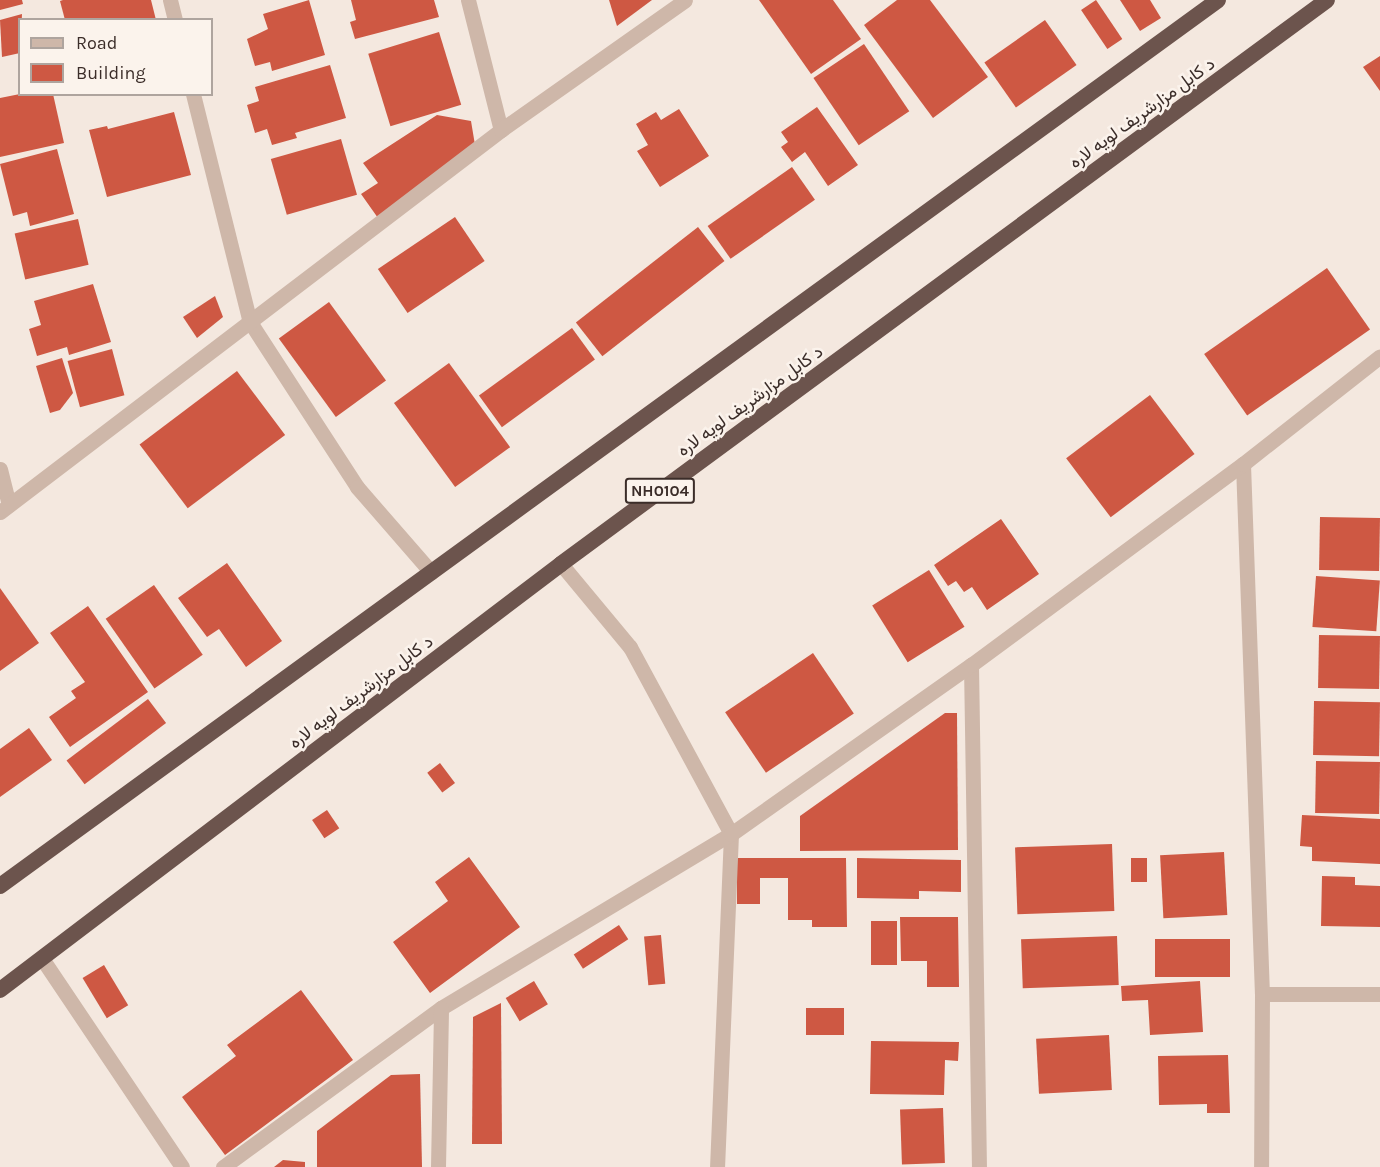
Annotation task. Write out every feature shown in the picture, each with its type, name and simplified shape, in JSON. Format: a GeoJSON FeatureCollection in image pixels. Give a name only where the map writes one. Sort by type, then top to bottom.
{"type":"FeatureCollection","features":[{"type":"Feature","properties":{"kind":"highway"},"geometry":{"type":"LineString","coordinates":[[0,886],[1218,0]]}},
{"type":"Feature","properties":{"kind":"highway","name":"د کابل مزارشریف لویه لاره"},"geometry":{"type":"LineString","coordinates":[[0,990],[43,960],[561,564],[1326,0]]}},
{"type":"Feature","properties":{"kind":"street"},"geometry":{"type":"LineString","coordinates":[[170,0],[174,18]]}},
{"type":"Feature","properties":{"kind":"street"},"geometry":{"type":"LineString","coordinates":[[468,0],[501,130]]}},
{"type":"Feature","properties":{"kind":"street"},"geometry":{"type":"LineString","coordinates":[[5,509],[501,130],[685,0]]}},
{"type":"Feature","properties":{"kind":"street"},"geometry":{"type":"LineString","coordinates":[[194,96],[250,322],[357,487],[431,572]]}},
{"type":"Feature","properties":{"kind":"street"},"geometry":{"type":"LineString","coordinates":[[223,1167],[441,1008],[731,834],[970,665],[1243,464],[1380,356]]}},
{"type":"Feature","properties":{"kind":"street"},"geometry":{"type":"LineString","coordinates":[[1243,464],[1262,994],[1261,1167]]}},
{"type":"Feature","properties":{"kind":"street"},"geometry":{"type":"LineString","coordinates":[[0,469],[5,509]]}},
{"type":"Feature","properties":{"kind":"street"},"geometry":{"type":"LineString","coordinates":[[561,564],[630,647],[731,834],[717,1167]]}},
{"type":"Feature","properties":{"kind":"street"},"geometry":{"type":"LineString","coordinates":[[970,665],[979,1167]]}},
{"type":"Feature","properties":{"kind":"street"},"geometry":{"type":"LineString","coordinates":[[43,960],[182,1167]]}},
{"type":"Feature","properties":{"kind":"street"},"geometry":{"type":"LineString","coordinates":[[1262,994],[1380,994]]}},
{"type":"Feature","properties":{"kind":"street"},"geometry":{"type":"LineString","coordinates":[[438,1167],[441,1008]]}},
{"type":"Feature","properties":{"kind":"building"},"geometry":{"type":"Polygon","coordinates":[[[0,0],[22,0],[23,4],[0,10],[0,0]]]}},
{"type":"Feature","properties":{"kind":"building"},"geometry":{"type":"Polygon","coordinates":[[[151,0],[156,18],[64,18],[60,1],[151,0]]]}},
{"type":"Feature","properties":{"kind":"building"},"geometry":{"type":"Polygon","coordinates":[[[309,0],[325,55],[272,71],[270,62],[255,66],[247,39],[268,29],[263,14],[309,0]]]}},
{"type":"Feature","properties":{"kind":"building"},"geometry":{"type":"Polygon","coordinates":[[[351,0],[434,0],[439,17],[355,39],[350,22],[356,20],[351,0]]]}},
{"type":"Feature","properties":{"kind":"building"},"geometry":{"type":"Polygon","coordinates":[[[609,0],[652,0],[617,26],[609,0]]]}},
{"type":"Feature","properties":{"kind":"building"},"geometry":{"type":"Polygon","coordinates":[[[759,0],[833,0],[861,39],[811,74],[759,0]]]}},
{"type":"Feature","properties":{"kind":"building"},"geometry":{"type":"Polygon","coordinates":[[[897,0],[930,0],[988,77],[933,118],[864,25],[897,0]]]}},
{"type":"Feature","properties":{"kind":"building"},"geometry":{"type":"Polygon","coordinates":[[[1096,0],[1122,39],[1107,49],[1081,10],[1096,0]]]}},
{"type":"Feature","properties":{"kind":"building"},"geometry":{"type":"Polygon","coordinates":[[[1120,0],[1150,0],[1161,18],[1140,31],[1120,0]]]}},
{"type":"Feature","properties":{"kind":"building"},"geometry":{"type":"Polygon","coordinates":[[[22,14],[22,18],[18,18],[18,53],[2,57],[0,20],[22,14]]]}},
{"type":"Feature","properties":{"kind":"building"},"geometry":{"type":"Polygon","coordinates":[[[1045,20],[1077,65],[1016,107],[984,62],[1045,20]]]}},
{"type":"Feature","properties":{"kind":"building"},"geometry":{"type":"Polygon","coordinates":[[[439,32],[461,105],[390,126],[368,54],[439,32]]]}},
{"type":"Feature","properties":{"kind":"building"},"geometry":{"type":"Polygon","coordinates":[[[864,44],[909,111],[859,145],[813,78],[864,44]]]}},
{"type":"Feature","properties":{"kind":"building"},"geometry":{"type":"Polygon","coordinates":[[[1380,56],[1380,91],[1363,67],[1380,56]]]}},
{"type":"Feature","properties":{"kind":"building"},"geometry":{"type":"Polygon","coordinates":[[[330,65],[346,118],[295,133],[297,138],[272,145],[267,129],[255,133],[247,105],[259,101],[255,87],[330,65]]]}},
{"type":"Feature","properties":{"kind":"building"},"geometry":{"type":"Polygon","coordinates":[[[18,94],[53,96],[64,143],[0,157],[0,98],[18,94]]]}},
{"type":"Feature","properties":{"kind":"building"},"geometry":{"type":"Polygon","coordinates":[[[817,107],[858,165],[828,186],[805,152],[792,162],[781,147],[788,142],[781,132],[817,107]]]}},
{"type":"Feature","properties":{"kind":"building"},"geometry":{"type":"Polygon","coordinates":[[[679,109],[709,156],[660,187],[637,151],[648,145],[636,124],[656,112],[661,120],[679,109]]]}},
{"type":"Feature","properties":{"kind":"building"},"geometry":{"type":"Polygon","coordinates":[[[174,112],[191,175],[107,197],[89,130],[107,126],[108,129],[174,112]]]}},
{"type":"Feature","properties":{"kind":"building"},"geometry":{"type":"Polygon","coordinates":[[[437,115],[471,121],[475,145],[378,218],[361,194],[378,183],[363,163],[437,115]]]}},
{"type":"Feature","properties":{"kind":"building"},"geometry":{"type":"Polygon","coordinates":[[[341,139],[357,195],[287,215],[271,159],[341,139]]]}},
{"type":"Feature","properties":{"kind":"building"},"geometry":{"type":"Polygon","coordinates":[[[57,149],[74,214],[30,226],[27,212],[13,216],[0,164],[57,149]]]}},
{"type":"Feature","properties":{"kind":"building"},"geometry":{"type":"Polygon","coordinates":[[[792,167],[815,200],[731,259],[708,226],[792,167]]]}},
{"type":"Feature","properties":{"kind":"building"},"geometry":{"type":"Polygon","coordinates":[[[455,217],[485,261],[408,313],[378,269],[455,217]]]}},
{"type":"Feature","properties":{"kind":"building"},"geometry":{"type":"Polygon","coordinates":[[[78,219],[89,265],[25,279],[15,234],[78,219]]]}},
{"type":"Feature","properties":{"kind":"building"},"geometry":{"type":"Polygon","coordinates":[[[698,227],[724,261],[602,356],[576,322],[698,227]]]}},
{"type":"Feature","properties":{"kind":"building"},"geometry":{"type":"Polygon","coordinates":[[[1327,268],[1370,329],[1247,415],[1204,354],[1327,268]]]}},
{"type":"Feature","properties":{"kind":"building"},"geometry":{"type":"Polygon","coordinates":[[[93,284],[111,342],[69,355],[67,347],[37,356],[29,329],[41,325],[34,301],[93,284]]]}},
{"type":"Feature","properties":{"kind":"building"},"geometry":{"type":"Polygon","coordinates":[[[215,296],[223,317],[197,338],[183,317],[215,296]]]}},
{"type":"Feature","properties":{"kind":"building"},"geometry":{"type":"Polygon","coordinates":[[[329,302],[386,380],[336,417],[279,338],[329,302]]]}},
{"type":"Feature","properties":{"kind":"building"},"geometry":{"type":"Polygon","coordinates":[[[572,328],[595,360],[502,427],[479,396],[572,328]]]}},
{"type":"Feature","properties":{"kind":"building"},"geometry":{"type":"Polygon","coordinates":[[[112,349],[124,395],[80,407],[68,361],[112,349]]]}},
{"type":"Feature","properties":{"kind":"building"},"geometry":{"type":"Polygon","coordinates":[[[62,358],[73,393],[60,410],[50,413],[36,366],[62,358]]]}},
{"type":"Feature","properties":{"kind":"building"},"geometry":{"type":"Polygon","coordinates":[[[449,363],[510,447],[455,487],[394,403],[449,363]]]}},
{"type":"Feature","properties":{"kind":"building"},"geometry":{"type":"Polygon","coordinates":[[[237,371],[285,435],[188,508],[140,444],[237,371]]]}},
{"type":"Feature","properties":{"kind":"building"},"geometry":{"type":"Polygon","coordinates":[[[1150,395],[1195,454],[1111,517],[1066,458],[1150,395]]]}},
{"type":"Feature","properties":{"kind":"building"},"geometry":{"type":"Polygon","coordinates":[[[1320,517],[1380,518],[1379,571],[1319,570],[1320,517]]]}},
{"type":"Feature","properties":{"kind":"building"},"geometry":{"type":"Polygon","coordinates":[[[1001,519],[1039,574],[987,610],[972,587],[964,592],[956,581],[948,586],[934,565],[1001,519]]]}},
{"type":"Feature","properties":{"kind":"building"},"geometry":{"type":"Polygon","coordinates":[[[227,563],[282,641],[246,667],[219,629],[207,637],[178,598],[227,563]]]}},
{"type":"Feature","properties":{"kind":"building"},"geometry":{"type":"Polygon","coordinates":[[[929,570],[965,627],[908,662],[872,606],[929,570]]]}},
{"type":"Feature","properties":{"kind":"building"},"geometry":{"type":"Polygon","coordinates":[[[1316,576],[1380,580],[1376,631],[1312,627],[1316,576]]]}},
{"type":"Feature","properties":{"kind":"building"},"geometry":{"type":"Polygon","coordinates":[[[154,585],[203,655],[154,688],[106,619],[154,585]]]}},
{"type":"Feature","properties":{"kind":"building"},"geometry":{"type":"Polygon","coordinates":[[[0,588],[39,643],[0,671],[0,588]]]}},
{"type":"Feature","properties":{"kind":"building"},"geometry":{"type":"Polygon","coordinates":[[[88,606],[148,692],[70,747],[49,717],[76,698],[71,691],[85,682],[50,633],[88,606]]]}},
{"type":"Feature","properties":{"kind":"building"},"geometry":{"type":"Polygon","coordinates":[[[1319,635],[1380,636],[1379,689],[1318,688],[1319,635]]]}},
{"type":"Feature","properties":{"kind":"building"},"geometry":{"type":"Polygon","coordinates":[[[813,653],[854,714],[766,773],[725,712],[813,653]]]}},
{"type":"Feature","properties":{"kind":"building"},"geometry":{"type":"Polygon","coordinates":[[[148,699],[166,723],[85,784],[67,760],[148,699]]]}},
{"type":"Feature","properties":{"kind":"building"},"geometry":{"type":"Polygon","coordinates":[[[1314,701],[1380,702],[1379,756],[1313,755],[1314,701]]]}},
{"type":"Feature","properties":{"kind":"building"},"geometry":{"type":"Polygon","coordinates":[[[945,713],[957,713],[958,850],[800,851],[800,816],[945,713]]]}},
{"type":"Feature","properties":{"kind":"building"},"geometry":{"type":"Polygon","coordinates":[[[29,728],[52,760],[0,797],[0,749],[29,728]]]}},
{"type":"Feature","properties":{"kind":"building"},"geometry":{"type":"Polygon","coordinates":[[[1316,761],[1380,762],[1379,814],[1315,813],[1316,761]]]}},
{"type":"Feature","properties":{"kind":"building"},"geometry":{"type":"Polygon","coordinates":[[[440,763],[455,783],[442,793],[427,773],[440,763]]]}},
{"type":"Feature","properties":{"kind":"building"},"geometry":{"type":"Polygon","coordinates":[[[327,810],[339,828],[324,838],[312,820],[327,810]]]}},
{"type":"Feature","properties":{"kind":"building"},"geometry":{"type":"Polygon","coordinates":[[[1302,815],[1380,819],[1380,864],[1312,861],[1312,847],[1300,846],[1302,815]]]}},
{"type":"Feature","properties":{"kind":"building"},"geometry":{"type":"Polygon","coordinates":[[[1112,844],[1114,911],[1017,914],[1015,847],[1112,844]]]}},
{"type":"Feature","properties":{"kind":"building"},"geometry":{"type":"Polygon","coordinates":[[[1224,852],[1227,915],[1163,918],[1160,855],[1224,852]]]}},
{"type":"Feature","properties":{"kind":"building"},"geometry":{"type":"Polygon","coordinates":[[[469,857],[520,927],[430,993],[393,942],[448,901],[435,882],[469,857]]]}},
{"type":"Feature","properties":{"kind":"building"},"geometry":{"type":"Polygon","coordinates":[[[737,858],[846,858],[847,927],[812,927],[812,920],[788,920],[788,878],[760,878],[760,904],[737,904],[737,858]]]}},
{"type":"Feature","properties":{"kind":"building"},"geometry":{"type":"Polygon","coordinates":[[[857,858],[961,860],[961,892],[919,891],[919,899],[857,898],[857,858]]]}},
{"type":"Feature","properties":{"kind":"building"},"geometry":{"type":"Polygon","coordinates":[[[1131,858],[1147,858],[1147,882],[1131,882],[1131,858]]]}},
{"type":"Feature","properties":{"kind":"building"},"geometry":{"type":"Polygon","coordinates":[[[1322,876],[1355,877],[1355,885],[1380,886],[1380,927],[1321,926],[1322,876]]]}},
{"type":"Feature","properties":{"kind":"building"},"geometry":{"type":"Polygon","coordinates":[[[900,917],[958,917],[959,987],[927,987],[927,961],[901,961],[900,917]]]}},
{"type":"Feature","properties":{"kind":"building"},"geometry":{"type":"Polygon","coordinates":[[[871,921],[897,921],[897,965],[871,965],[871,921]]]}},
{"type":"Feature","properties":{"kind":"building"},"geometry":{"type":"Polygon","coordinates":[[[619,925],[628,939],[583,969],[574,954],[619,925]]]}},
{"type":"Feature","properties":{"kind":"building"},"geometry":{"type":"Polygon","coordinates":[[[661,935],[665,984],[648,985],[644,936],[661,935]]]}},
{"type":"Feature","properties":{"kind":"building"},"geometry":{"type":"Polygon","coordinates":[[[1117,936],[1119,985],[1023,988],[1021,939],[1117,936]]]}},
{"type":"Feature","properties":{"kind":"building"},"geometry":{"type":"Polygon","coordinates":[[[1155,939],[1230,939],[1230,977],[1155,977],[1155,939]]]}},
{"type":"Feature","properties":{"kind":"building"},"geometry":{"type":"Polygon","coordinates":[[[104,965],[128,1005],[107,1018],[83,978],[104,965]]]}},
{"type":"Feature","properties":{"kind":"building"},"geometry":{"type":"Polygon","coordinates":[[[534,981],[548,1004],[520,1021],[506,998],[534,981]]]}},
{"type":"Feature","properties":{"kind":"building"},"geometry":{"type":"Polygon","coordinates":[[[1200,981],[1203,1032],[1150,1035],[1148,1000],[1122,1001],[1121,986],[1200,981]]]}},
{"type":"Feature","properties":{"kind":"building"},"geometry":{"type":"Polygon","coordinates":[[[301,990],[353,1060],[225,1155],[182,1097],[236,1056],[227,1045],[301,990]]]}},
{"type":"Feature","properties":{"kind":"building"},"geometry":{"type":"Polygon","coordinates":[[[501,1003],[502,1144],[472,1144],[473,1017],[501,1003]]]}},
{"type":"Feature","properties":{"kind":"building"},"geometry":{"type":"Polygon","coordinates":[[[806,1008],[844,1008],[844,1035],[806,1035],[806,1008]]]}},
{"type":"Feature","properties":{"kind":"building"},"geometry":{"type":"Polygon","coordinates":[[[1109,1035],[1112,1090],[1039,1094],[1036,1039],[1109,1035]]]}},
{"type":"Feature","properties":{"kind":"building"},"geometry":{"type":"Polygon","coordinates":[[[871,1041],[959,1042],[958,1061],[945,1060],[944,1095],[870,1094],[871,1041]]]}},
{"type":"Feature","properties":{"kind":"building"},"geometry":{"type":"Polygon","coordinates":[[[1228,1055],[1230,1113],[1207,1113],[1207,1104],[1159,1105],[1158,1056],[1228,1055]]]}},
{"type":"Feature","properties":{"kind":"building"},"geometry":{"type":"Polygon","coordinates":[[[420,1074],[422,1167],[317,1167],[317,1131],[391,1075],[420,1074]]]}},
{"type":"Feature","properties":{"kind":"building"},"geometry":{"type":"Polygon","coordinates":[[[943,1108],[945,1163],[902,1164],[900,1110],[943,1108]]]}},
{"type":"Feature","properties":{"kind":"building"},"geometry":{"type":"Polygon","coordinates":[[[283,1160],[305,1162],[305,1167],[274,1167],[283,1160]]]}}]}
